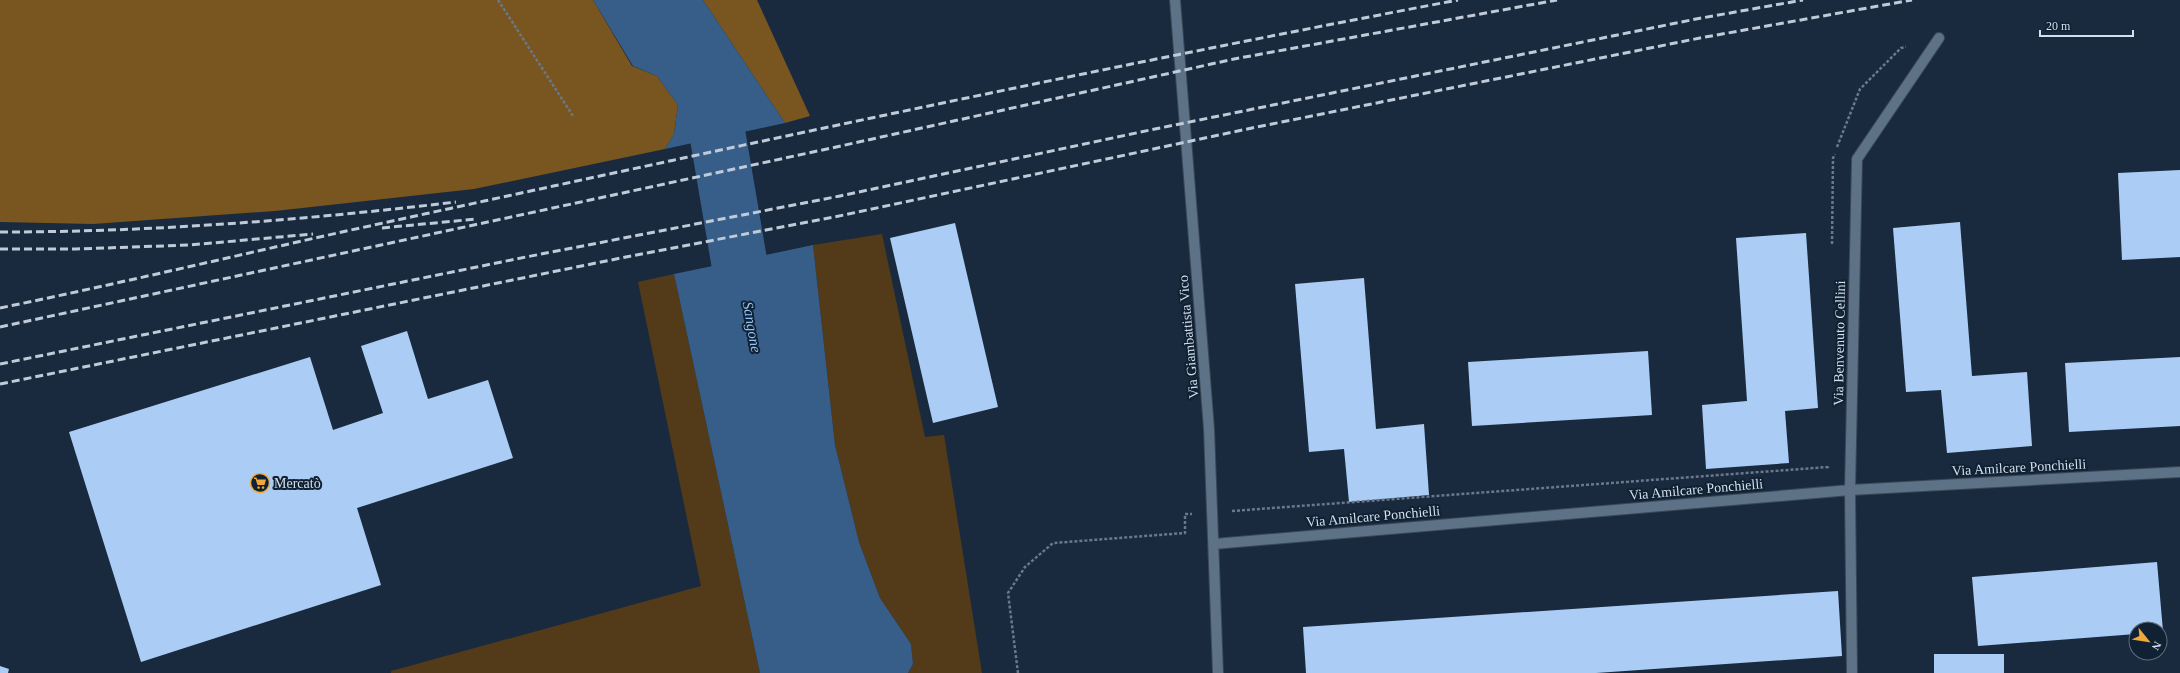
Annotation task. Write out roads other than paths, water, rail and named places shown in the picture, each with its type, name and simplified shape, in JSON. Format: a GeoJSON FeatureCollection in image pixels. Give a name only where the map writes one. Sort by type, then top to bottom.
{"type":"FeatureCollection","features":[{"type":"Feature","properties":{"kind":"street","name":"Via Giambattista Vico"},"geometry":{"type":"LineString","coordinates":[[1176,0],[1209,429],[1218,673]]}},
{"type":"Feature","properties":{"kind":"street","name":"Via Benvenuto Cellini"},"geometry":{"type":"LineString","coordinates":[[1852,673],[1850,490],[1857,159],[1939,38]]}},
{"type":"Feature","properties":{"kind":"street","name":"Via Amilcare Ponchielli"},"geometry":{"type":"LineString","coordinates":[[1214,544],[1850,490],[2180,472]]}},
{"type":"Feature","properties":{"kind":"water"},"geometry":{"type":"Polygon","coordinates":[[[593,0],[703,0],[785,123],[665,149],[674,134],[678,105],[657,76],[633,66],[593,0]]]}},
{"type":"Feature","properties":{"kind":"water"},"geometry":{"type":"Polygon","coordinates":[[[813,245],[835,445],[859,542],[880,598],[911,644],[913,664],[908,673],[760,673],[674,274],[813,245]]]}},
{"type":"Feature","properties":{"kind":"waterway","name":"Sangone"},"geometry":{"type":"LineString","coordinates":[[643,0],[692,69],[714,114],[752,337]]}},
{"type":"Feature","properties":{"kind":"railway"},"geometry":{"type":"LineString","coordinates":[[0,308],[132,280],[351,230],[903,111],[1180,54],[1458,0]]}},
{"type":"Feature","properties":{"kind":"railway"},"geometry":{"type":"LineString","coordinates":[[0,327],[827,149],[1234,59],[1557,0]]}},
{"type":"Feature","properties":{"kind":"railway"},"geometry":{"type":"LineString","coordinates":[[0,364],[526,257],[840,196],[1155,129],[1696,19],[1803,0]]}},
{"type":"Feature","properties":{"kind":"railway"},"geometry":{"type":"LineString","coordinates":[[0,384],[616,259],[844,215],[1252,128],[1700,38],[1912,0]]}},
{"type":"Feature","properties":{"kind":"railway"},"geometry":{"type":"LineString","coordinates":[[0,232],[114,230],[228,224],[456,202]]}},
{"type":"Feature","properties":{"kind":"railway"},"geometry":{"type":"LineString","coordinates":[[382,228],[476,219]]}},
{"type":"Feature","properties":{"kind":"railway"},"geometry":{"type":"LineString","coordinates":[[0,249],[76,249],[190,245],[313,234]]}},
{"type":"Feature","properties":{"kind":"place","name":"Mercatò"},"geometry":{"type":"Point","coordinates":[260,483]}}]}
